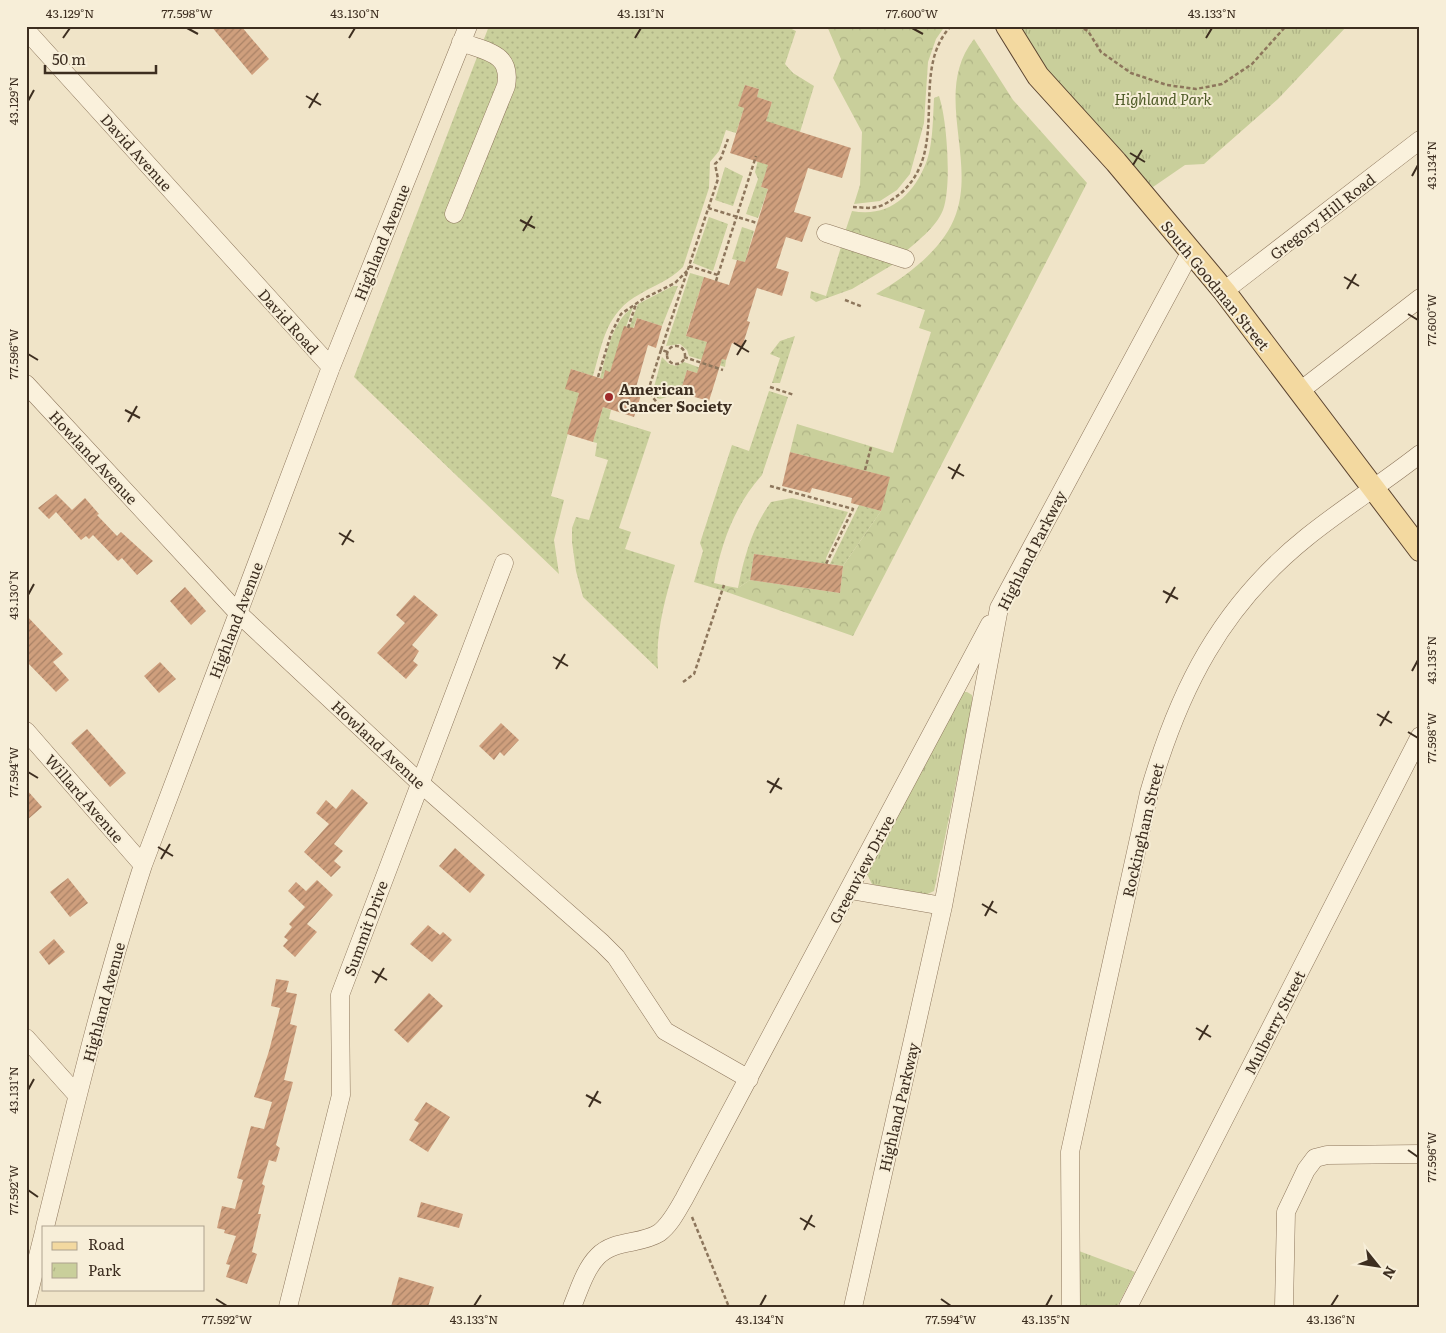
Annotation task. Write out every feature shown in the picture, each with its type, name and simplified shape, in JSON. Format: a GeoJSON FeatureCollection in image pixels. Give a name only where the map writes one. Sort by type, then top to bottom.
{"type":"FeatureCollection","features":[{"type":"Feature","properties":{"kind":"main road","name":"South Goodman Street"},"geometry":{"type":"LineString","coordinates":[[1007,26],[1038,76],[1116,162],[1224,291],[1420,550]]}},
{"type":"Feature","properties":{"kind":"street","name":"David Avenue"},"geometry":{"type":"LineString","coordinates":[[26,30],[247,274]]}},
{"type":"Feature","properties":{"kind":"street"},"geometry":{"type":"LineString","coordinates":[[454,214],[506,86],[508,73],[506,65],[500,58],[465,34]]}},
{"type":"Feature","properties":{"kind":"street","name":"Highland Avenue"},"geometry":{"type":"LineString","coordinates":[[45,1226],[77,1095],[143,865],[331,367],[465,34]]}},
{"type":"Feature","properties":{"kind":"street","name":"Gregory Hill Road"},"geometry":{"type":"LineString","coordinates":[[1224,291],[1420,140]]}},
{"type":"Feature","properties":{"kind":"street"},"geometry":{"type":"LineString","coordinates":[[826,233],[905,259]]}},
{"type":"Feature","properties":{"kind":"street","name":"Highland Parkway"},"geometry":{"type":"LineString","coordinates":[[853,1307],[943,906],[999,608],[1191,251]]}},
{"type":"Feature","properties":{"kind":"street","name":"David Road"},"geometry":{"type":"LineString","coordinates":[[247,274],[331,367]]}},
{"type":"Feature","properties":{"kind":"street"},"geometry":{"type":"LineString","coordinates":[[1300,391],[1420,298]]}},
{"type":"Feature","properties":{"kind":"street","name":"Howland Avenue"},"geometry":{"type":"LineString","coordinates":[[26,384],[238,613],[419,782],[616,957],[665,1031],[749,1079]]}},
{"type":"Feature","properties":{"kind":"street","name":"Rockingham Street"},"geometry":{"type":"LineString","coordinates":[[1071,1307],[1070,1152],[1149,793],[1163,746],[1180,702],[1200,661],[1251,591],[1308,536],[1420,454]]}},
{"type":"Feature","properties":{"kind":"street","name":"Summit Drive"},"geometry":{"type":"LineString","coordinates":[[288,1307],[341,1094],[340,995],[419,782],[504,563]]}},
{"type":"Feature","properties":{"kind":"street","name":"Greenview Drive"},"geometry":{"type":"LineString","coordinates":[[684,1199],[999,608]]}},
{"type":"Feature","properties":{"kind":"street","name":"Willard Avenue"},"geometry":{"type":"LineString","coordinates":[[26,731],[143,865]]}},
{"type":"Feature","properties":{"kind":"street","name":"Mulberry Street"},"geometry":{"type":"LineString","coordinates":[[1128,1307],[1420,736]]}},
{"type":"Feature","properties":{"kind":"street"},"geometry":{"type":"LineString","coordinates":[[850,890],[943,906]]}},
{"type":"Feature","properties":{"kind":"street"},"geometry":{"type":"LineString","coordinates":[[26,1038],[77,1095]]}},
{"type":"Feature","properties":{"kind":"street"},"geometry":{"type":"LineString","coordinates":[[1284,1307],[1286,1212],[1306,1170],[1315,1158],[1327,1155],[1420,1154]]}},
{"type":"Feature","properties":{"kind":"street"},"geometry":{"type":"LineString","coordinates":[[572,1307],[588,1270],[599,1255],[614,1246],[645,1239],[659,1232],[672,1219],[684,1199]]}},
{"type":"Feature","properties":{"kind":"street"},"geometry":{"type":"LineString","coordinates":[[26,1304],[42,1240]]}},
{"type":"Feature","properties":{"kind":"path"},"geometry":{"type":"LineString","coordinates":[[853,207],[876,207],[885,203],[900,194],[916,176],[925,152],[931,77],[936,50],[951,26]]}},
{"type":"Feature","properties":{"kind":"path"},"geometry":{"type":"LineString","coordinates":[[1078,26],[1088,31],[1101,52],[1131,73],[1167,85],[1196,89],[1222,84],[1252,64],[1286,26]]}},
{"type":"Feature","properties":{"kind":"path"},"geometry":{"type":"LineString","coordinates":[[666,413],[668,408],[658,404],[648,391],[718,179],[715,164],[721,158],[728,139]]}},
{"type":"Feature","properties":{"kind":"path"},"geometry":{"type":"LineString","coordinates":[[716,280],[756,156]]}},
{"type":"Feature","properties":{"kind":"path"},"geometry":{"type":"LineString","coordinates":[[708,208],[757,223]]}},
{"type":"Feature","properties":{"kind":"path"},"geometry":{"type":"LineString","coordinates":[[689,268],[718,275]]}},
{"type":"Feature","properties":{"kind":"path"},"geometry":{"type":"LineString","coordinates":[[598,377],[616,323],[621,314],[636,303],[667,288],[689,268]]}},
{"type":"Feature","properties":{"kind":"path"},"geometry":{"type":"LineString","coordinates":[[845,300],[863,307]]}},
{"type":"Feature","properties":{"kind":"path"},"geometry":{"type":"LineString","coordinates":[[628,328],[636,303]]}},
{"type":"Feature","properties":{"kind":"path"},"geometry":{"type":"LineString","coordinates":[[677,346],[682,349],[684,357],[679,363],[673,363],[668,358],[668,352],[671,347],[677,346]]}},
{"type":"Feature","properties":{"kind":"path"},"geometry":{"type":"LineString","coordinates":[[662,350],[668,352]]}},
{"type":"Feature","properties":{"kind":"path"},"geometry":{"type":"LineString","coordinates":[[684,357],[723,370]]}},
{"type":"Feature","properties":{"kind":"path"},"geometry":{"type":"LineString","coordinates":[[770,387],[794,394]]}},
{"type":"Feature","properties":{"kind":"path"},"geometry":{"type":"LineString","coordinates":[[865,470],[871,447]]}},
{"type":"Feature","properties":{"kind":"path"},"geometry":{"type":"LineString","coordinates":[[770,486],[853,509],[826,564]]}},
{"type":"Feature","properties":{"kind":"path"},"geometry":{"type":"LineString","coordinates":[[683,682],[694,674],[724,585]]}},
{"type":"Feature","properties":{"kind":"path"},"geometry":{"type":"LineString","coordinates":[[684,1199],[729,1307]]}},
{"type":"Feature","properties":{"kind":"green space"},"geometry":{"type":"Polygon","coordinates":[[[489,26],[785,26],[796,31],[785,64],[793,73],[814,86],[800,132],[759,143],[772,102],[757,97],[759,89],[745,85],[739,105],[744,108],[736,133],[726,130],[719,151],[710,162],[709,188],[683,267],[668,279],[629,301],[620,310],[613,319],[603,340],[593,376],[571,369],[579,393],[551,496],[564,500],[554,540],[559,574],[354,377],[489,26]]]}},
{"type":"Feature","properties":{"kind":"green space"},"geometry":{"type":"Polygon","coordinates":[[[827,26],[945,26],[936,39],[928,62],[924,123],[910,174],[897,190],[880,201],[854,204],[860,185],[862,132],[833,78],[841,59],[827,26]]]}},
{"type":"Feature","properties":{"kind":"green space","name":"Highland Park"},"geometry":{"type":"Polygon","coordinates":[[[1018,26],[1347,26],[1278,99],[1204,164],[1185,165],[1153,187],[1069,105],[1018,26]]]}},
{"type":"Feature","properties":{"kind":"green space"},"geometry":{"type":"Polygon","coordinates":[[[974,39],[1013,100],[1087,183],[853,636],[724,591],[727,586],[738,588],[750,580],[840,593],[843,566],[881,511],[889,477],[790,452],[797,424],[893,453],[931,332],[919,328],[925,310],[876,294],[912,270],[934,250],[943,239],[956,214],[961,192],[956,102],[957,80],[962,59],[974,39]]]}},
{"type":"Feature","properties":{"kind":"green space"},"geometry":{"type":"Polygon","coordinates":[[[939,96],[946,136],[948,169],[946,199],[936,223],[902,255],[844,235],[852,211],[877,211],[888,208],[906,195],[921,175],[930,148],[934,98],[939,96]]]}},
{"type":"Feature","properties":{"kind":"green space"},"geometry":{"type":"Polygon","coordinates":[[[759,156],[770,160],[761,187],[768,189],[758,218],[746,214],[758,179],[755,172],[759,156]]]}},
{"type":"Feature","properties":{"kind":"green space"},"geometry":{"type":"Polygon","coordinates":[[[725,167],[743,176],[733,206],[715,200],[725,167]]]}},
{"type":"Feature","properties":{"kind":"green space"},"geometry":{"type":"Polygon","coordinates":[[[709,217],[728,224],[713,271],[693,263],[709,217]]]}},
{"type":"Feature","properties":{"kind":"green space"},"geometry":{"type":"Polygon","coordinates":[[[742,227],[754,231],[745,262],[732,259],[742,227]]]}},
{"type":"Feature","properties":{"kind":"green space"},"geometry":{"type":"Polygon","coordinates":[[[841,247],[897,262],[852,289],[816,302],[810,298],[811,291],[826,296],[841,247]]]}},
{"type":"Feature","properties":{"kind":"green space"},"geometry":{"type":"Polygon","coordinates":[[[690,273],[704,277],[686,335],[707,342],[704,353],[726,360],[725,367],[689,356],[687,350],[680,344],[666,346],[690,273]]]}},
{"type":"Feature","properties":{"kind":"green space"},"geometry":{"type":"Polygon","coordinates":[[[673,286],[678,286],[662,326],[637,318],[633,329],[629,328],[638,304],[673,286]]]}},
{"type":"Feature","properties":{"kind":"green space"},"geometry":{"type":"Polygon","coordinates":[[[633,307],[610,372],[605,371],[603,379],[600,378],[615,330],[620,321],[633,307]]]}},
{"type":"Feature","properties":{"kind":"green space"},"geometry":{"type":"Polygon","coordinates":[[[795,336],[780,383],[772,383],[780,358],[770,354],[780,341],[795,336]]]}},
{"type":"Feature","properties":{"kind":"green space"},"geometry":{"type":"Polygon","coordinates":[[[662,357],[669,364],[676,366],[684,362],[701,368],[700,374],[687,370],[680,393],[660,399],[657,398],[654,387],[662,357]]]}},
{"type":"Feature","properties":{"kind":"green space"},"geometry":{"type":"Polygon","coordinates":[[[769,391],[788,397],[762,475],[744,499],[725,539],[714,583],[727,586],[724,591],[694,582],[703,551],[700,543],[732,445],[749,451],[769,391]]]}},
{"type":"Feature","properties":{"kind":"green space"},"geometry":{"type":"Polygon","coordinates":[[[603,407],[611,410],[609,419],[651,432],[619,528],[631,532],[625,549],[675,565],[659,630],[658,669],[583,597],[576,571],[572,528],[576,517],[589,520],[608,460],[595,456],[597,443],[593,442],[603,407]]]}},
{"type":"Feature","properties":{"kind":"green space"},"geometry":{"type":"Polygon","coordinates":[[[792,498],[848,512],[826,558],[826,564],[754,554],[750,580],[738,588],[750,543],[764,512],[771,502],[792,498]]]}},
{"type":"Feature","properties":{"kind":"green space"},"geometry":{"type":"Polygon","coordinates":[[[859,505],[881,511],[843,566],[830,564],[859,505]]]}},
{"type":"Feature","properties":{"kind":"green space"},"geometry":{"type":"Polygon","coordinates":[[[961,692],[967,692],[972,695],[972,705],[934,891],[919,898],[872,884],[866,872],[961,692]]]}},
{"type":"Feature","properties":{"kind":"green space"},"geometry":{"type":"Polygon","coordinates":[[[1079,1251],[1135,1272],[1117,1307],[1080,1307],[1079,1251]]]}},
{"type":"Feature","properties":{"kind":"building"},"geometry":{"type":"Polygon","coordinates":[[[211,26],[241,26],[269,59],[252,75],[211,26]]]}},
{"type":"Feature","properties":{"kind":"building"},"geometry":{"type":"Polygon","coordinates":[[[745,85],[759,89],[757,97],[772,102],[766,121],[851,148],[842,178],[808,168],[794,212],[811,217],[802,242],[786,237],[776,268],[789,272],[782,296],[757,288],[747,321],[750,322],[742,347],[732,343],[726,360],[722,359],[709,401],[680,393],[687,370],[697,373],[707,342],[686,336],[704,277],[729,285],[737,260],[745,262],[768,189],[761,187],[768,165],[730,153],[744,108],[738,106],[745,85]]]}},
{"type":"Feature","properties":{"kind":"building"},"geometry":{"type":"Polygon","coordinates":[[[637,318],[662,326],[656,348],[648,345],[635,391],[642,392],[634,417],[603,407],[593,442],[567,434],[579,393],[565,389],[571,369],[603,379],[605,370],[610,372],[624,326],[634,328],[637,318]]]}},
{"type":"Feature","properties":{"kind":"building"},"geometry":{"type":"Polygon","coordinates":[[[790,452],[890,477],[881,511],[851,503],[852,498],[812,488],[810,493],[782,486],[790,452]]]}},
{"type":"Feature","properties":{"kind":"building"},"geometry":{"type":"Polygon","coordinates":[[[56,494],[72,510],[85,498],[99,514],[97,515],[117,536],[121,532],[153,561],[137,575],[122,558],[118,561],[93,535],[89,539],[86,536],[81,540],[56,512],[49,519],[38,508],[56,494]]]}},
{"type":"Feature","properties":{"kind":"building"},"geometry":{"type":"Polygon","coordinates":[[[754,554],[843,566],[840,593],[750,580],[754,554]]]}},
{"type":"Feature","properties":{"kind":"building"},"geometry":{"type":"Polygon","coordinates":[[[185,587],[206,611],[191,625],[170,601],[185,587]]]}},
{"type":"Feature","properties":{"kind":"building"},"geometry":{"type":"Polygon","coordinates":[[[414,595],[438,615],[412,645],[419,651],[413,661],[418,665],[406,679],[377,653],[405,623],[396,615],[414,595]]]}},
{"type":"Feature","properties":{"kind":"building"},"geometry":{"type":"Polygon","coordinates":[[[26,615],[63,654],[53,662],[69,680],[56,692],[26,661],[26,615]]]}},
{"type":"Feature","properties":{"kind":"building"},"geometry":{"type":"Polygon","coordinates":[[[160,662],[176,679],[159,693],[144,676],[160,662]]]}},
{"type":"Feature","properties":{"kind":"building"},"geometry":{"type":"Polygon","coordinates":[[[501,723],[519,740],[504,756],[500,752],[494,760],[479,746],[501,723]]]}},
{"type":"Feature","properties":{"kind":"building"},"geometry":{"type":"Polygon","coordinates":[[[87,729],[126,773],[110,787],[71,743],[87,729]]]}},
{"type":"Feature","properties":{"kind":"building"},"geometry":{"type":"Polygon","coordinates":[[[26,789],[42,807],[26,821],[26,789]]]}},
{"type":"Feature","properties":{"kind":"building"},"geometry":{"type":"Polygon","coordinates":[[[352,789],[368,803],[334,844],[343,851],[334,861],[341,867],[331,877],[304,852],[329,824],[316,813],[326,800],[336,809],[352,789]]]}},
{"type":"Feature","properties":{"kind":"building"},"geometry":{"type":"Polygon","coordinates":[[[455,848],[485,875],[470,893],[439,866],[455,848]]]}},
{"type":"Feature","properties":{"kind":"building"},"geometry":{"type":"Polygon","coordinates":[[[68,878],[88,903],[70,917],[50,892],[68,878]]]}},
{"type":"Feature","properties":{"kind":"building"},"geometry":{"type":"Polygon","coordinates":[[[317,880],[333,895],[307,924],[317,932],[295,957],[283,946],[288,940],[284,937],[292,927],[289,924],[305,907],[288,891],[296,882],[306,891],[317,880]]]}},
{"type":"Feature","properties":{"kind":"building"},"geometry":{"type":"Polygon","coordinates":[[[428,925],[440,935],[443,932],[452,940],[432,962],[410,944],[428,925]]]}},
{"type":"Feature","properties":{"kind":"building"},"geometry":{"type":"Polygon","coordinates":[[[54,939],[65,952],[49,965],[39,952],[54,939]]]}},
{"type":"Feature","properties":{"kind":"building"},"geometry":{"type":"Polygon","coordinates":[[[276,979],[289,981],[286,992],[297,994],[290,1024],[297,1026],[284,1080],[293,1082],[276,1145],[280,1148],[276,1162],[269,1160],[262,1184],[265,1186],[258,1214],[261,1214],[252,1252],[257,1254],[247,1284],[226,1277],[230,1265],[226,1264],[236,1236],[224,1233],[225,1230],[217,1228],[222,1206],[235,1209],[243,1180],[237,1178],[251,1126],[264,1129],[272,1102],[254,1097],[280,1008],[271,1006],[276,979]]]}},
{"type":"Feature","properties":{"kind":"building"},"geometry":{"type":"Polygon","coordinates":[[[429,993],[443,1006],[408,1043],[394,1030],[429,993]]]}},
{"type":"Feature","properties":{"kind":"building"},"geometry":{"type":"Polygon","coordinates":[[[426,1102],[450,1117],[428,1152],[409,1140],[419,1123],[414,1120],[426,1102]]]}},
{"type":"Feature","properties":{"kind":"building"},"geometry":{"type":"Polygon","coordinates":[[[421,1202],[463,1214],[459,1228],[417,1217],[421,1202]]]}},
{"type":"Feature","properties":{"kind":"building"},"geometry":{"type":"Polygon","coordinates":[[[399,1277],[434,1287],[428,1307],[391,1307],[399,1277]]]}},
{"type":"Feature","properties":{"kind":"place","name":"American Cancer Society"},"geometry":{"type":"Point","coordinates":[609,397]}}]}
